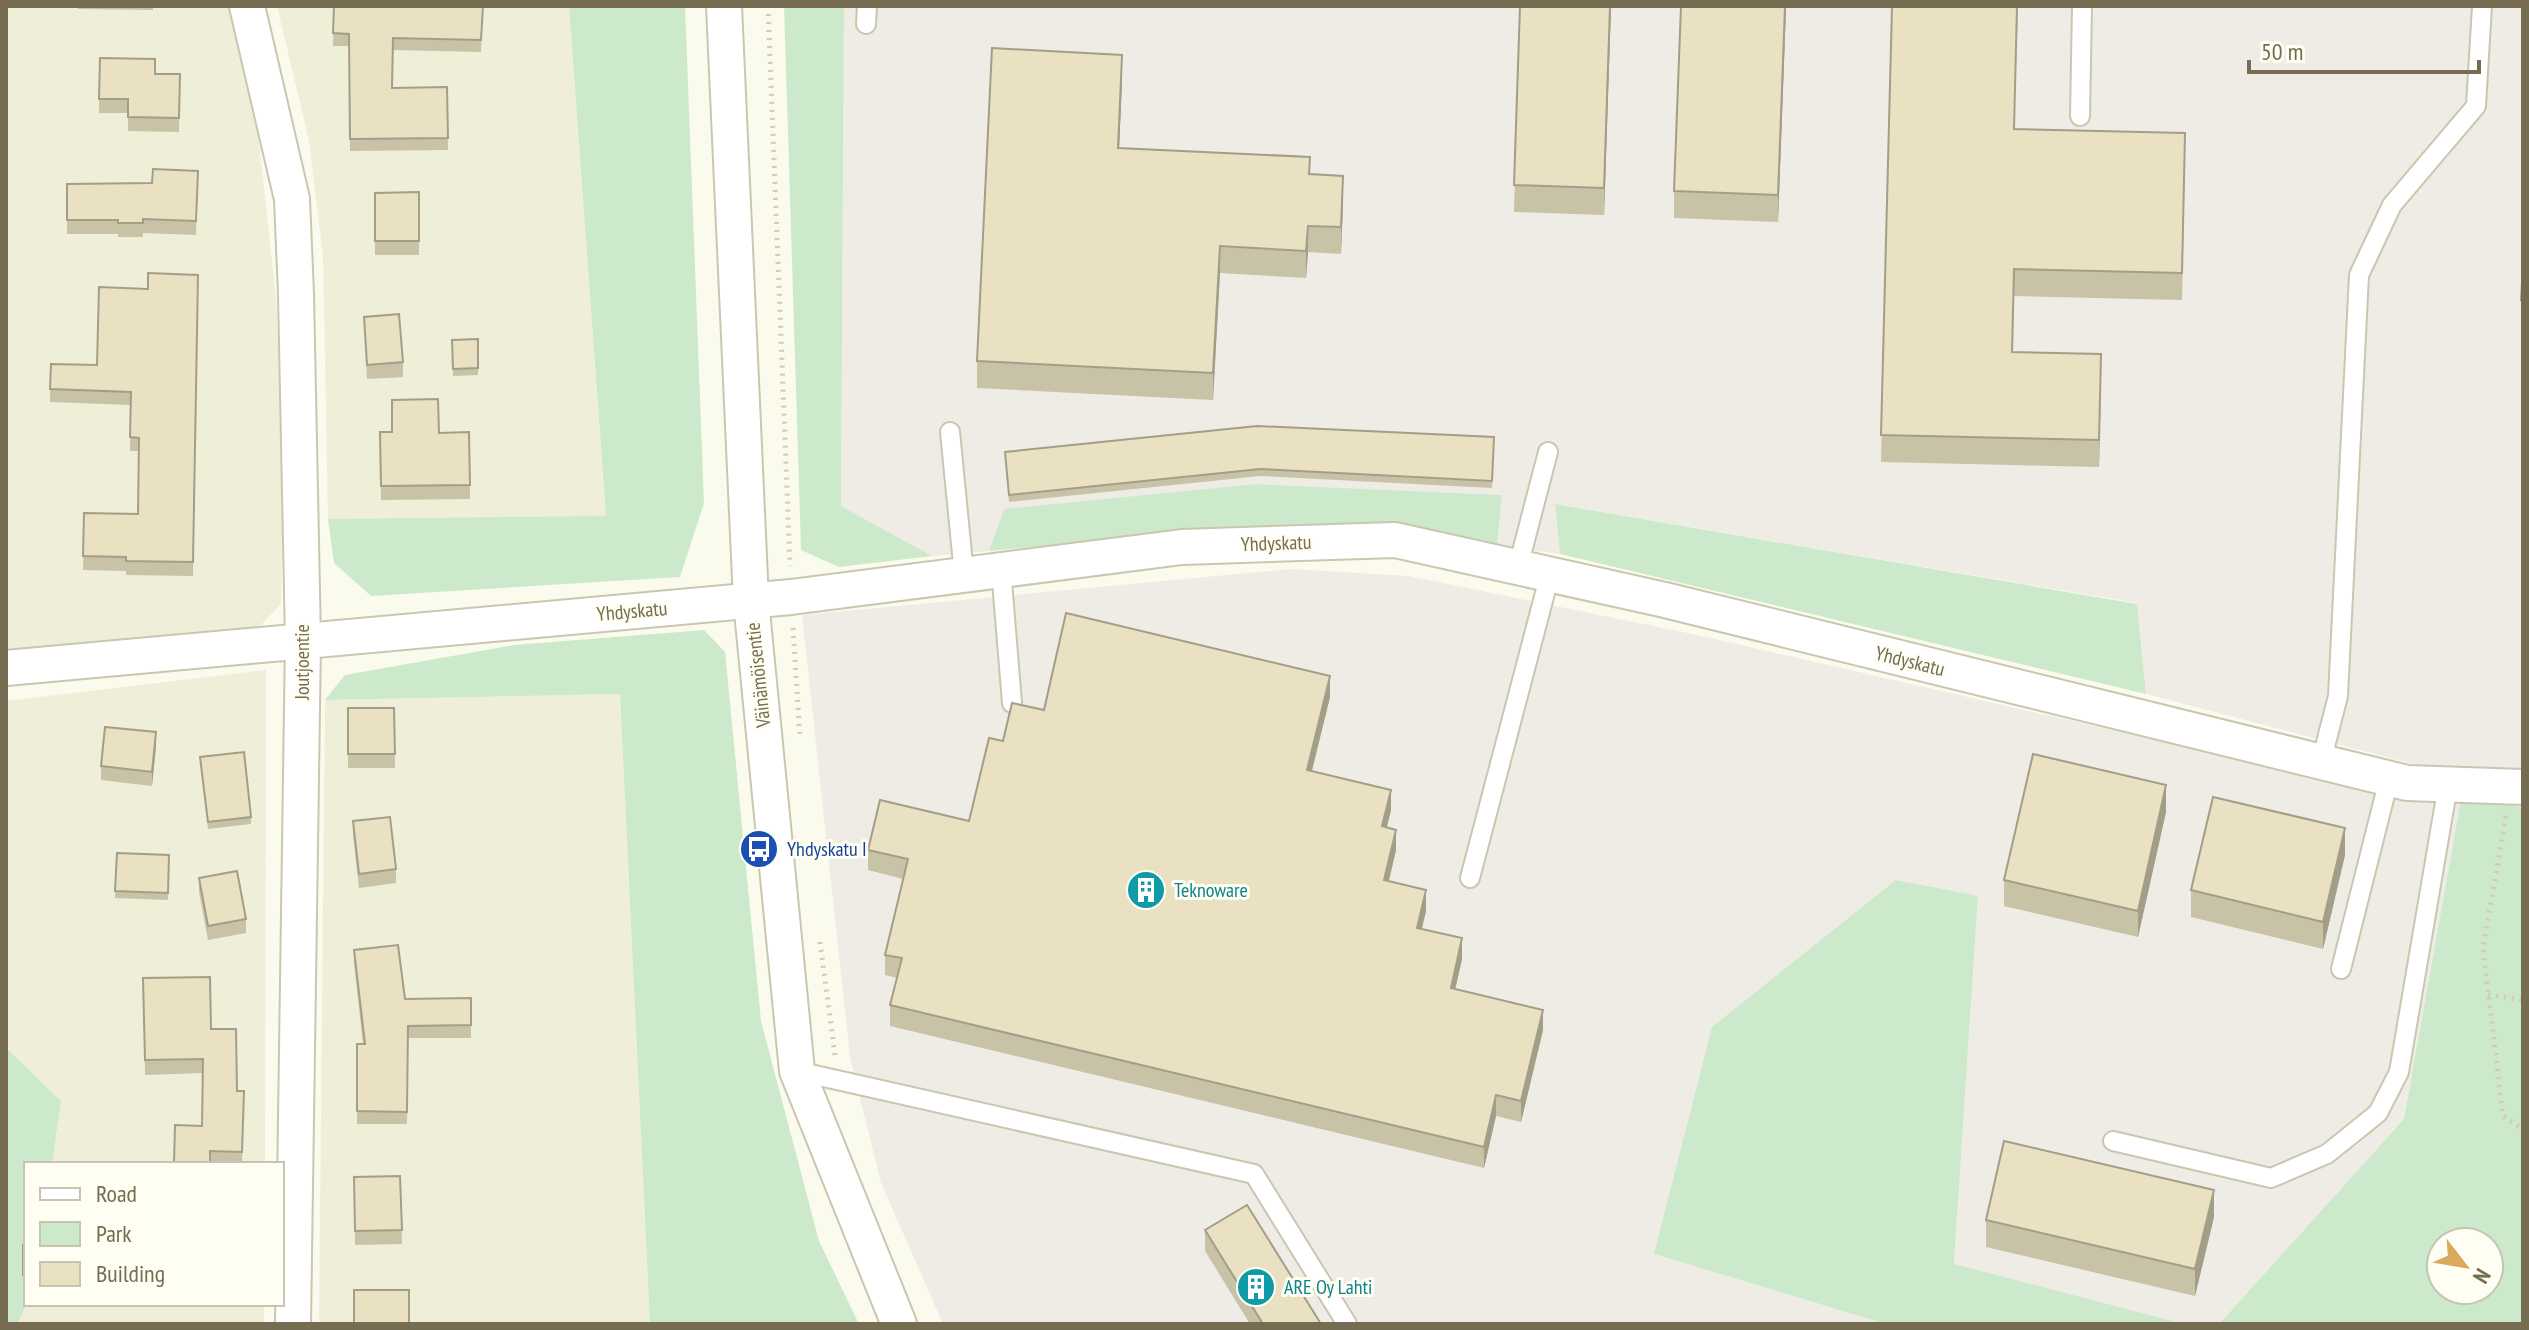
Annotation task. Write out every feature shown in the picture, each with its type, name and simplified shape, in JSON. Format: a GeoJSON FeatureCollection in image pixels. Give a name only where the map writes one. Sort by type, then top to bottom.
{"type":"FeatureCollection","features":[{"type":"Feature","properties":{"kind":"street","name":"Joutjoentie"},"geometry":{"type":"LineString","coordinates":[[247,6],[292,199],[303,640],[293,1324]]}},
{"type":"Feature","properties":{"kind":"street","name":"Väinämöisentie"},"geometry":{"type":"LineString","coordinates":[[724,6],[751,601],[797,1071],[899,1324]]}},
{"type":"Feature","properties":{"kind":"street","name":"Yhdyskatu"},"geometry":{"type":"LineString","coordinates":[[6,668],[791,597],[1182,547],[1395,540],[1665,600],[2407,783],[2517,788]]}},
{"type":"Feature","properties":{"kind":"lane"},"geometry":{"type":"LineString","coordinates":[[2080,116],[2082,6]]}},
{"type":"Feature","properties":{"kind":"lane"},"geometry":{"type":"LineString","coordinates":[[2321,762],[2338,696],[2359,275],[2392,205],[2476,106],[2482,6]]}},
{"type":"Feature","properties":{"kind":"lane"},"geometry":{"type":"LineString","coordinates":[[950,432],[964,574]]}},
{"type":"Feature","properties":{"kind":"lane"},"geometry":{"type":"LineString","coordinates":[[1470,878],[1534,571],[1548,452]]}},
{"type":"Feature","properties":{"kind":"lane"},"geometry":{"type":"LineString","coordinates":[[1001,569],[1012,703]]}},
{"type":"Feature","properties":{"kind":"lane"},"geometry":{"type":"LineString","coordinates":[[2341,969],[2389,779]]}},
{"type":"Feature","properties":{"kind":"lane"},"geometry":{"type":"LineString","coordinates":[[2113,1141],[2271,1178],[2327,1154],[2378,1113],[2399,1072],[2448,785]]}},
{"type":"Feature","properties":{"kind":"lane"},"geometry":{"type":"LineString","coordinates":[[797,1071],[1254,1174],[1347,1324]]}},
{"type":"Feature","properties":{"kind":"path"},"geometry":{"type":"LineString","coordinates":[[768,6],[791,597],[800,739]]}},
{"type":"Feature","properties":{"kind":"path"},"geometry":{"type":"LineString","coordinates":[[2517,788],[2483,948],[2503,1116],[2523,1129]]}},
{"type":"Feature","properties":{"kind":"path"},"geometry":{"type":"LineString","coordinates":[[819,938],[838,1080]]}},
{"type":"Feature","properties":{"kind":"path"},"geometry":{"type":"LineString","coordinates":[[2488,995],[2523,1000]]}},
{"type":"Feature","properties":{"kind":"shaded area"},"geometry":{"type":"Polygon","coordinates":[[[6,6],[230,6],[258,132],[276,298],[284,455],[281,604],[255,631],[6,656],[6,6]]]}},
{"type":"Feature","properties":{"kind":"shaded area"},"geometry":{"type":"Polygon","coordinates":[[[277,6],[569,6],[606,517],[328,519],[323,256],[309,141],[277,6]]]}},
{"type":"Feature","properties":{"kind":"shaded area"},"geometry":{"type":"Polygon","coordinates":[[[844,6],[2523,6],[2523,768],[2486,771],[2420,766],[2146,694],[2137,603],[1555,504],[1560,554],[1497,546],[1502,495],[1256,484],[1005,509],[989,551],[932,556],[841,506],[844,6]]]}},
{"type":"Feature","properties":{"kind":"shaded area"},"geometry":{"type":"Polygon","coordinates":[[[1291,569],[1409,576],[1702,636],[2404,797],[2461,799],[2404,1119],[2219,1324],[2184,1324],[1954,1265],[1978,897],[1896,880],[1654,1254],[1886,1324],[943,1324],[881,1183],[850,1057],[802,615],[1291,569]]]}},
{"type":"Feature","properties":{"kind":"shaded area"},"geometry":{"type":"Polygon","coordinates":[[[266,670],[265,1162],[52,1162],[61,1101],[6,1048],[6,701],[266,670]]]}},
{"type":"Feature","properties":{"kind":"shaded area"},"geometry":{"type":"Polygon","coordinates":[[[620,694],[650,1324],[319,1324],[325,700],[620,694]]]}},
{"type":"Feature","properties":{"kind":"shaded area"},"geometry":{"type":"Polygon","coordinates":[[[26,1306],[264,1306],[264,1324],[17,1324],[26,1306]]]}},
{"type":"Feature","properties":{"kind":"green space"},"geometry":{"type":"Polygon","coordinates":[[[569,6],[685,6],[704,503],[680,577],[371,596],[334,563],[328,519],[606,516],[569,6]]]}},
{"type":"Feature","properties":{"kind":"green space"},"geometry":{"type":"Polygon","coordinates":[[[784,6],[844,6],[841,506],[932,556],[839,567],[801,550],[784,6]]]}},
{"type":"Feature","properties":{"kind":"green space"},"geometry":{"type":"Polygon","coordinates":[[[1256,484],[1502,495],[1497,546],[1178,533],[989,551],[1004,509],[1256,484]]]}},
{"type":"Feature","properties":{"kind":"green space"},"geometry":{"type":"Polygon","coordinates":[[[1555,504],[2137,604],[2146,694],[1560,554],[1555,504]]]}},
{"type":"Feature","properties":{"kind":"green space"},"geometry":{"type":"Polygon","coordinates":[[[704,630],[725,652],[761,1021],[819,1241],[859,1324],[650,1324],[620,694],[325,700],[345,675],[514,645],[704,630]]]}},
{"type":"Feature","properties":{"kind":"green space"},"geometry":{"type":"Polygon","coordinates":[[[2461,799],[2523,807],[2523,1324],[2219,1324],[2404,1119],[2461,799]]]}},
{"type":"Feature","properties":{"kind":"green space"},"geometry":{"type":"Polygon","coordinates":[[[1896,880],[1978,896],[1954,1264],[2184,1324],[1886,1324],[1654,1254],[1712,1027],[1896,880]]]}},
{"type":"Feature","properties":{"kind":"green space"},"geometry":{"type":"Polygon","coordinates":[[[6,1048],[61,1101],[52,1162],[24,1162],[26,1306],[17,1324],[6,1324],[6,1048]]]}},
{"type":"Feature","properties":{"kind":"building"},"geometry":{"type":"Polygon","coordinates":[[[334,6],[483,6],[481,40],[393,38],[392,88],[447,87],[448,138],[350,139],[349,34],[333,33],[334,6]]]}},
{"type":"Feature","properties":{"kind":"building"},"geometry":{"type":"Polygon","coordinates":[[[1520,6],[1610,6],[1604,188],[1514,185],[1520,6]]]}},
{"type":"Feature","properties":{"kind":"building"},"geometry":{"type":"Polygon","coordinates":[[[1681,6],[1785,6],[1778,195],[1674,191],[1681,6]]]}},
{"type":"Feature","properties":{"kind":"building"},"geometry":{"type":"Polygon","coordinates":[[[1892,6],[2017,6],[2014,129],[2185,133],[2182,273],[2014,269],[2012,352],[2101,354],[2099,440],[1881,435],[1892,6]]]}},
{"type":"Feature","properties":{"kind":"building"},"geometry":{"type":"Polygon","coordinates":[[[992,48],[1122,55],[1118,148],[1310,157],[1309,174],[1343,176],[1341,227],[1308,226],[1306,251],[1220,246],[1213,373],[977,361],[992,48]]]}},
{"type":"Feature","properties":{"kind":"building"},"geometry":{"type":"Polygon","coordinates":[[[100,58],[155,59],[155,74],[180,74],[179,118],[128,117],[128,99],[99,99],[100,58]]]}},
{"type":"Feature","properties":{"kind":"building"},"geometry":{"type":"Polygon","coordinates":[[[153,169],[198,171],[196,221],[143,219],[143,223],[118,223],[118,220],[67,220],[67,184],[152,183],[153,169]]]}},
{"type":"Feature","properties":{"kind":"building"},"geometry":{"type":"Polygon","coordinates":[[[419,192],[419,241],[375,241],[375,193],[419,192]]]}},
{"type":"Feature","properties":{"kind":"building"},"geometry":{"type":"Polygon","coordinates":[[[148,273],[198,275],[193,562],[126,561],[126,557],[83,556],[84,513],[138,514],[139,438],[130,437],[131,392],[50,389],[51,364],[97,365],[99,287],[148,289],[148,273]]]}},
{"type":"Feature","properties":{"kind":"building"},"geometry":{"type":"Polygon","coordinates":[[[399,314],[403,362],[367,365],[364,317],[399,314]]]}},
{"type":"Feature","properties":{"kind":"building"},"geometry":{"type":"Polygon","coordinates":[[[478,339],[478,368],[453,369],[452,340],[478,339]]]}},
{"type":"Feature","properties":{"kind":"building"},"geometry":{"type":"Polygon","coordinates":[[[438,399],[439,433],[469,432],[470,485],[381,486],[380,432],[392,432],[392,400],[438,399]]]}},
{"type":"Feature","properties":{"kind":"building"},"geometry":{"type":"Polygon","coordinates":[[[1257,426],[1494,437],[1492,481],[1260,469],[1009,495],[1005,452],[1257,426]]]}},
{"type":"Feature","properties":{"kind":"building","name":"Teknoware"},"geometry":{"type":"Polygon","coordinates":[[[1066,613],[1330,676],[1307,770],[1391,790],[1382,826],[1396,830],[1384,880],[1426,890],[1417,928],[1462,938],[1451,988],[1543,1010],[1521,1101],[1496,1095],[1484,1147],[890,1005],[902,958],[885,955],[908,859],[868,850],[880,800],[969,821],[989,738],[1003,741],[1012,703],[1044,710],[1066,613]]]}},
{"type":"Feature","properties":{"kind":"building"},"geometry":{"type":"Polygon","coordinates":[[[348,708],[394,708],[395,754],[348,754],[348,708]]]}},
{"type":"Feature","properties":{"kind":"building"},"geometry":{"type":"Polygon","coordinates":[[[105,727],[156,732],[152,772],[101,766],[105,727]]]}},
{"type":"Feature","properties":{"kind":"building"},"geometry":{"type":"Polygon","coordinates":[[[244,752],[251,817],[208,822],[200,757],[244,752]]]}},
{"type":"Feature","properties":{"kind":"building"},"geometry":{"type":"Polygon","coordinates":[[[2033,754],[2166,785],[2138,911],[2004,880],[2033,754]]]}},
{"type":"Feature","properties":{"kind":"building"},"geometry":{"type":"Polygon","coordinates":[[[2213,797],[2345,828],[2323,922],[2191,890],[2213,797]]]}},
{"type":"Feature","properties":{"kind":"building"},"geometry":{"type":"Polygon","coordinates":[[[390,817],[396,869],[359,874],[353,821],[390,817]]]}},
{"type":"Feature","properties":{"kind":"building"},"geometry":{"type":"Polygon","coordinates":[[[117,853],[169,855],[168,893],[115,891],[117,853]]]}},
{"type":"Feature","properties":{"kind":"building"},"geometry":{"type":"Polygon","coordinates":[[[237,871],[246,919],[208,926],[199,878],[237,871]]]}},
{"type":"Feature","properties":{"kind":"building"},"geometry":{"type":"Polygon","coordinates":[[[398,945],[405,999],[471,998],[471,1025],[408,1026],[407,1112],[357,1111],[357,1044],[365,1044],[354,950],[398,945]]]}},
{"type":"Feature","properties":{"kind":"building"},"geometry":{"type":"Polygon","coordinates":[[[210,977],[211,1029],[236,1029],[237,1091],[244,1091],[242,1152],[210,1151],[210,1162],[174,1162],[175,1125],[202,1126],[203,1059],[145,1060],[143,978],[210,977]]]}},
{"type":"Feature","properties":{"kind":"building"},"geometry":{"type":"Polygon","coordinates":[[[2004,1141],[2214,1190],[2195,1269],[1986,1220],[2004,1141]]]}},
{"type":"Feature","properties":{"kind":"building"},"geometry":{"type":"Polygon","coordinates":[[[400,1176],[402,1230],[355,1231],[354,1177],[400,1176]]]}},
{"type":"Feature","properties":{"kind":"building","name":"ARE Oy Lahti"},"geometry":{"type":"Polygon","coordinates":[[[1247,1205],[1321,1324],[1263,1324],[1205,1230],[1247,1205]]]}},
{"type":"Feature","properties":{"kind":"building"},"geometry":{"type":"Polygon","coordinates":[[[354,1290],[409,1290],[409,1324],[354,1324],[354,1290]]]}},
{"type":"Feature","properties":{"kind":"place","name":"Yhdyskatu I"},"geometry":{"type":"Point","coordinates":[759,849]}},
{"type":"Feature","properties":{"kind":"place","name":"Teknoware"},"geometry":{"type":"Point","coordinates":[1146,890]}},
{"type":"Feature","properties":{"kind":"place","name":"ARE Oy Lahti"},"geometry":{"type":"Point","coordinates":[1256,1287]}}]}
